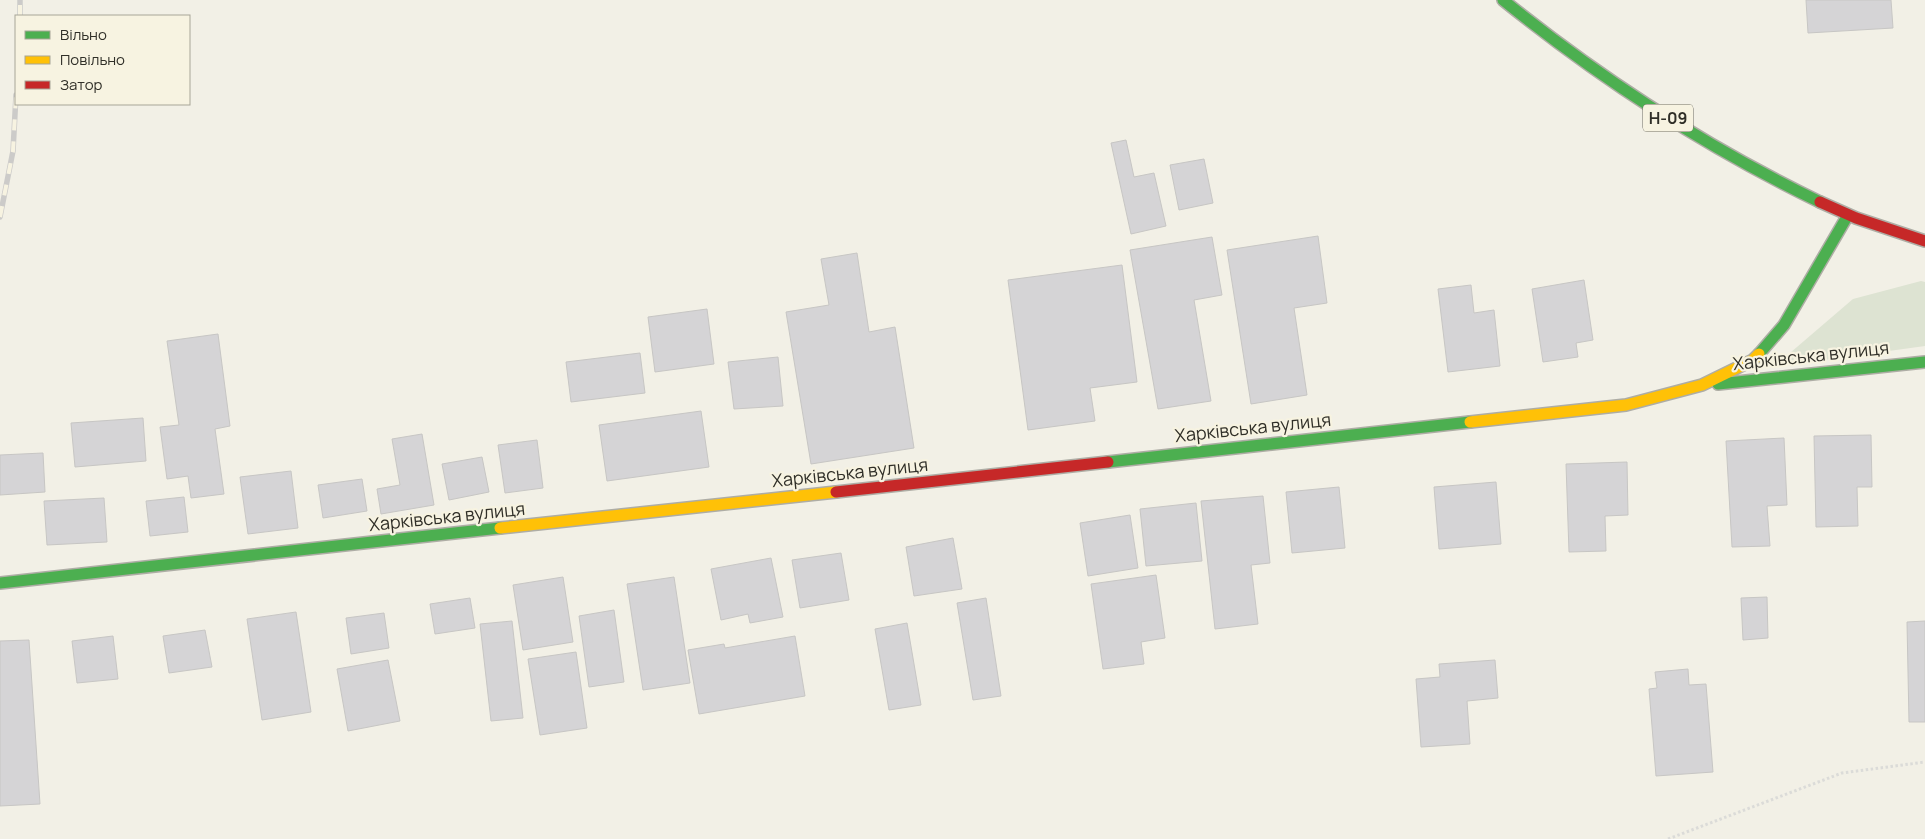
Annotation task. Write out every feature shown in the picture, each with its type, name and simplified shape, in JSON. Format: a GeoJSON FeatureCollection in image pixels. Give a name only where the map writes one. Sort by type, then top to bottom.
{"type":"FeatureCollection","features":[{"type":"Feature","properties":{"kind":"street","name":"Н-09"},"geometry":{"type":"LineString","coordinates":[[1503,0],[1538,29],[1640,102],[1732,156],[1848,215],[1925,241]]}},
{"type":"Feature","properties":{"kind":"street","name":"Харківська вулиця"},"geometry":{"type":"LineString","coordinates":[[1702,385],[1753,360],[1784,326],[1848,215]]}},
{"type":"Feature","properties":{"kind":"street","name":"Харківська вулиця"},"geometry":{"type":"LineString","coordinates":[[0,584],[1626,405],[1702,385],[1925,362]]}},
{"type":"Feature","properties":{"kind":"path"},"geometry":{"type":"LineString","coordinates":[[1668,839],[1842,773],[1925,762]]}},
{"type":"Feature","properties":{"kind":"green space"},"geometry":{"type":"Polygon","coordinates":[[[1921,281],[1925,282],[1925,346],[1809,362],[1783,359],[1853,299],[1921,281]]]}},
{"type":"Feature","properties":{"kind":"building"},"geometry":{"type":"Polygon","coordinates":[[[1806,0],[1891,0],[1893,28],[1808,33],[1806,0]]]}},
{"type":"Feature","properties":{"kind":"building"},"geometry":{"type":"Polygon","coordinates":[[[1126,140],[1134,177],[1154,173],[1166,226],[1131,234],[1111,143],[1126,140]]]}},
{"type":"Feature","properties":{"kind":"building"},"geometry":{"type":"Polygon","coordinates":[[[1204,159],[1213,203],[1179,210],[1170,165],[1204,159]]]}},
{"type":"Feature","properties":{"kind":"building"},"geometry":{"type":"Polygon","coordinates":[[[1318,236],[1327,303],[1294,308],[1307,395],[1251,404],[1227,250],[1318,236]]]}},
{"type":"Feature","properties":{"kind":"building"},"geometry":{"type":"Polygon","coordinates":[[[1212,237],[1222,295],[1194,300],[1211,401],[1158,409],[1130,250],[1212,237]]]}},
{"type":"Feature","properties":{"kind":"building"},"geometry":{"type":"Polygon","coordinates":[[[857,253],[869,332],[895,327],[914,448],[811,464],[786,312],[829,305],[821,259],[857,253]]]}},
{"type":"Feature","properties":{"kind":"building"},"geometry":{"type":"Polygon","coordinates":[[[1122,265],[1137,382],[1090,388],[1095,421],[1028,430],[1008,280],[1122,265]]]}},
{"type":"Feature","properties":{"kind":"building"},"geometry":{"type":"Polygon","coordinates":[[[1584,280],[1593,340],[1576,343],[1578,357],[1543,362],[1532,289],[1584,280]]]}},
{"type":"Feature","properties":{"kind":"building"},"geometry":{"type":"Polygon","coordinates":[[[1471,285],[1474,313],[1494,310],[1500,366],[1448,372],[1438,289],[1471,285]]]}},
{"type":"Feature","properties":{"kind":"building"},"geometry":{"type":"Polygon","coordinates":[[[707,309],[714,364],[655,372],[648,317],[707,309]]]}},
{"type":"Feature","properties":{"kind":"building"},"geometry":{"type":"Polygon","coordinates":[[[218,334],[230,426],[215,429],[224,494],[191,498],[188,476],[167,479],[160,427],[179,425],[167,341],[218,334]]]}},
{"type":"Feature","properties":{"kind":"building"},"geometry":{"type":"Polygon","coordinates":[[[640,353],[645,393],[571,402],[566,362],[640,353]]]}},
{"type":"Feature","properties":{"kind":"building"},"geometry":{"type":"Polygon","coordinates":[[[778,357],[783,406],[734,409],[728,362],[778,357]]]}},
{"type":"Feature","properties":{"kind":"building"},"geometry":{"type":"Polygon","coordinates":[[[701,411],[709,467],[607,481],[599,425],[701,411]]]}},
{"type":"Feature","properties":{"kind":"building"},"geometry":{"type":"Polygon","coordinates":[[[143,418],[146,461],[75,467],[71,423],[143,418]]]}},
{"type":"Feature","properties":{"kind":"building"},"geometry":{"type":"Polygon","coordinates":[[[422,434],[434,505],[381,514],[377,489],[400,485],[392,439],[422,434]]]}},
{"type":"Feature","properties":{"kind":"building"},"geometry":{"type":"Polygon","coordinates":[[[1871,435],[1872,487],[1857,487],[1858,526],[1816,527],[1814,436],[1871,435]]]}},
{"type":"Feature","properties":{"kind":"building"},"geometry":{"type":"Polygon","coordinates":[[[1784,438],[1787,505],[1767,506],[1770,546],[1732,547],[1726,441],[1784,438]]]}},
{"type":"Feature","properties":{"kind":"building"},"geometry":{"type":"Polygon","coordinates":[[[537,440],[543,488],[505,493],[498,445],[537,440]]]}},
{"type":"Feature","properties":{"kind":"building"},"geometry":{"type":"Polygon","coordinates":[[[43,453],[45,492],[0,495],[0,455],[43,453]]]}},
{"type":"Feature","properties":{"kind":"building"},"geometry":{"type":"Polygon","coordinates":[[[482,457],[489,492],[449,500],[442,464],[482,457]]]}},
{"type":"Feature","properties":{"kind":"building"},"geometry":{"type":"Polygon","coordinates":[[[1627,462],[1628,515],[1605,516],[1606,551],[1569,552],[1566,464],[1627,462]]]}},
{"type":"Feature","properties":{"kind":"building"},"geometry":{"type":"Polygon","coordinates":[[[291,471],[298,528],[248,534],[240,477],[291,471]]]}},
{"type":"Feature","properties":{"kind":"building"},"geometry":{"type":"Polygon","coordinates":[[[362,479],[367,511],[323,518],[318,485],[362,479]]]}},
{"type":"Feature","properties":{"kind":"building"},"geometry":{"type":"Polygon","coordinates":[[[1496,482],[1501,544],[1439,549],[1434,487],[1496,482]]]}},
{"type":"Feature","properties":{"kind":"building"},"geometry":{"type":"Polygon","coordinates":[[[1339,487],[1345,548],[1292,553],[1286,492],[1339,487]]]}},
{"type":"Feature","properties":{"kind":"building"},"geometry":{"type":"Polygon","coordinates":[[[1263,496],[1270,563],[1251,565],[1258,624],[1215,629],[1201,501],[1263,496]]]}},
{"type":"Feature","properties":{"kind":"building"},"geometry":{"type":"Polygon","coordinates":[[[184,497],[188,532],[150,536],[146,501],[184,497]]]}},
{"type":"Feature","properties":{"kind":"building"},"geometry":{"type":"Polygon","coordinates":[[[104,498],[107,542],[47,545],[44,501],[104,498]]]}},
{"type":"Feature","properties":{"kind":"building"},"geometry":{"type":"Polygon","coordinates":[[[1196,503],[1202,561],[1146,566],[1140,509],[1196,503]]]}},
{"type":"Feature","properties":{"kind":"building"},"geometry":{"type":"Polygon","coordinates":[[[1130,515],[1138,568],[1088,576],[1080,523],[1130,515]]]}},
{"type":"Feature","properties":{"kind":"building"},"geometry":{"type":"Polygon","coordinates":[[[953,538],[962,589],[914,596],[906,547],[953,538]]]}},
{"type":"Feature","properties":{"kind":"building"},"geometry":{"type":"Polygon","coordinates":[[[841,553],[849,600],[800,608],[792,560],[841,553]]]}},
{"type":"Feature","properties":{"kind":"building"},"geometry":{"type":"Polygon","coordinates":[[[771,558],[783,617],[750,623],[748,614],[721,620],[711,569],[771,558]]]}},
{"type":"Feature","properties":{"kind":"building"},"geometry":{"type":"Polygon","coordinates":[[[1156,575],[1165,638],[1141,642],[1144,664],[1103,669],[1091,584],[1156,575]]]}},
{"type":"Feature","properties":{"kind":"building"},"geometry":{"type":"Polygon","coordinates":[[[563,577],[573,642],[523,650],[513,585],[563,577]]]}},
{"type":"Feature","properties":{"kind":"building"},"geometry":{"type":"Polygon","coordinates":[[[674,577],[690,683],[643,690],[627,584],[674,577]]]}},
{"type":"Feature","properties":{"kind":"building"},"geometry":{"type":"Polygon","coordinates":[[[1767,597],[1768,638],[1743,640],[1741,598],[1767,597]]]}},
{"type":"Feature","properties":{"kind":"building"},"geometry":{"type":"Polygon","coordinates":[[[470,598],[475,628],[435,634],[430,604],[470,598]]]}},
{"type":"Feature","properties":{"kind":"building"},"geometry":{"type":"Polygon","coordinates":[[[986,598],[1001,696],[973,700],[957,603],[986,598]]]}},
{"type":"Feature","properties":{"kind":"building"},"geometry":{"type":"Polygon","coordinates":[[[614,610],[624,682],[589,687],[579,616],[614,610]]]}},
{"type":"Feature","properties":{"kind":"building"},"geometry":{"type":"Polygon","coordinates":[[[296,612],[311,712],[262,720],[247,619],[296,612]]]}},
{"type":"Feature","properties":{"kind":"building"},"geometry":{"type":"Polygon","coordinates":[[[384,613],[389,648],[351,654],[346,618],[384,613]]]}},
{"type":"Feature","properties":{"kind":"building"},"geometry":{"type":"Polygon","coordinates":[[[512,621],[523,718],[491,721],[480,624],[512,621]]]}},
{"type":"Feature","properties":{"kind":"building"},"geometry":{"type":"Polygon","coordinates":[[[1925,621],[1925,722],[1909,722],[1907,622],[1925,621]]]}},
{"type":"Feature","properties":{"kind":"building"},"geometry":{"type":"Polygon","coordinates":[[[907,623],[921,705],[889,710],[875,629],[907,623]]]}},
{"type":"Feature","properties":{"kind":"building"},"geometry":{"type":"Polygon","coordinates":[[[205,630],[212,667],[169,673],[163,636],[205,630]]]}},
{"type":"Feature","properties":{"kind":"building"},"geometry":{"type":"Polygon","coordinates":[[[113,636],[118,679],[77,683],[72,641],[113,636]]]}},
{"type":"Feature","properties":{"kind":"building"},"geometry":{"type":"Polygon","coordinates":[[[795,636],[805,696],[699,714],[688,650],[724,644],[725,648],[795,636]]]}},
{"type":"Feature","properties":{"kind":"building"},"geometry":{"type":"Polygon","coordinates":[[[29,640],[40,804],[0,806],[0,641],[29,640]]]}},
{"type":"Feature","properties":{"kind":"building"},"geometry":{"type":"Polygon","coordinates":[[[576,652],[587,728],[540,735],[528,659],[576,652]]]}},
{"type":"Feature","properties":{"kind":"building"},"geometry":{"type":"Polygon","coordinates":[[[388,660],[400,721],[348,731],[337,669],[388,660]]]}},
{"type":"Feature","properties":{"kind":"building"},"geometry":{"type":"Polygon","coordinates":[[[1495,660],[1498,698],[1467,701],[1470,744],[1421,747],[1416,679],[1440,677],[1439,664],[1495,660]]]}},
{"type":"Feature","properties":{"kind":"building"},"geometry":{"type":"Polygon","coordinates":[[[1688,669],[1689,685],[1706,684],[1713,772],[1656,776],[1649,689],[1657,688],[1655,672],[1688,669]]]}},
{"type":"Feature","properties":{"kind":"railway"},"geometry":{"type":"LineString","coordinates":[[20,0],[20,15]]}},
{"type":"Feature","properties":{"kind":"railway"},"geometry":{"type":"LineString","coordinates":[[0,217],[13,151],[15,105]]}},
{"type":"Feature","properties":{"kind":"traffic: fast"},"geometry":{"type":"LineString","coordinates":[[1503,0],[1578,57],[1655,110],[1736,158],[1820,202]]}},
{"type":"Feature","properties":{"kind":"traffic: fast"},"geometry":{"type":"LineString","coordinates":[[1759,354],[1784,325],[1848,215]]}},
{"type":"Feature","properties":{"kind":"traffic: fast"},"geometry":{"type":"LineString","coordinates":[[1718,384],[1925,362]]}},
{"type":"Feature","properties":{"kind":"traffic: fast"},"geometry":{"type":"LineString","coordinates":[[1108,462],[1470,422]]}},
{"type":"Feature","properties":{"kind":"traffic: fast"},"geometry":{"type":"LineString","coordinates":[[0,583],[500,528]]}},
{"type":"Feature","properties":{"kind":"traffic: slow"},"geometry":{"type":"LineString","coordinates":[[1470,422],[1626,405],[1702,385],[1753,360],[1759,354]]}},
{"type":"Feature","properties":{"kind":"traffic: slow"},"geometry":{"type":"LineString","coordinates":[[500,528],[836,492]]}},
{"type":"Feature","properties":{"kind":"traffic: jam"},"geometry":{"type":"LineString","coordinates":[[1820,202],[1856,218],[1925,241]]}},
{"type":"Feature","properties":{"kind":"traffic: jam"},"geometry":{"type":"LineString","coordinates":[[836,492],[1108,462]]}}]}
